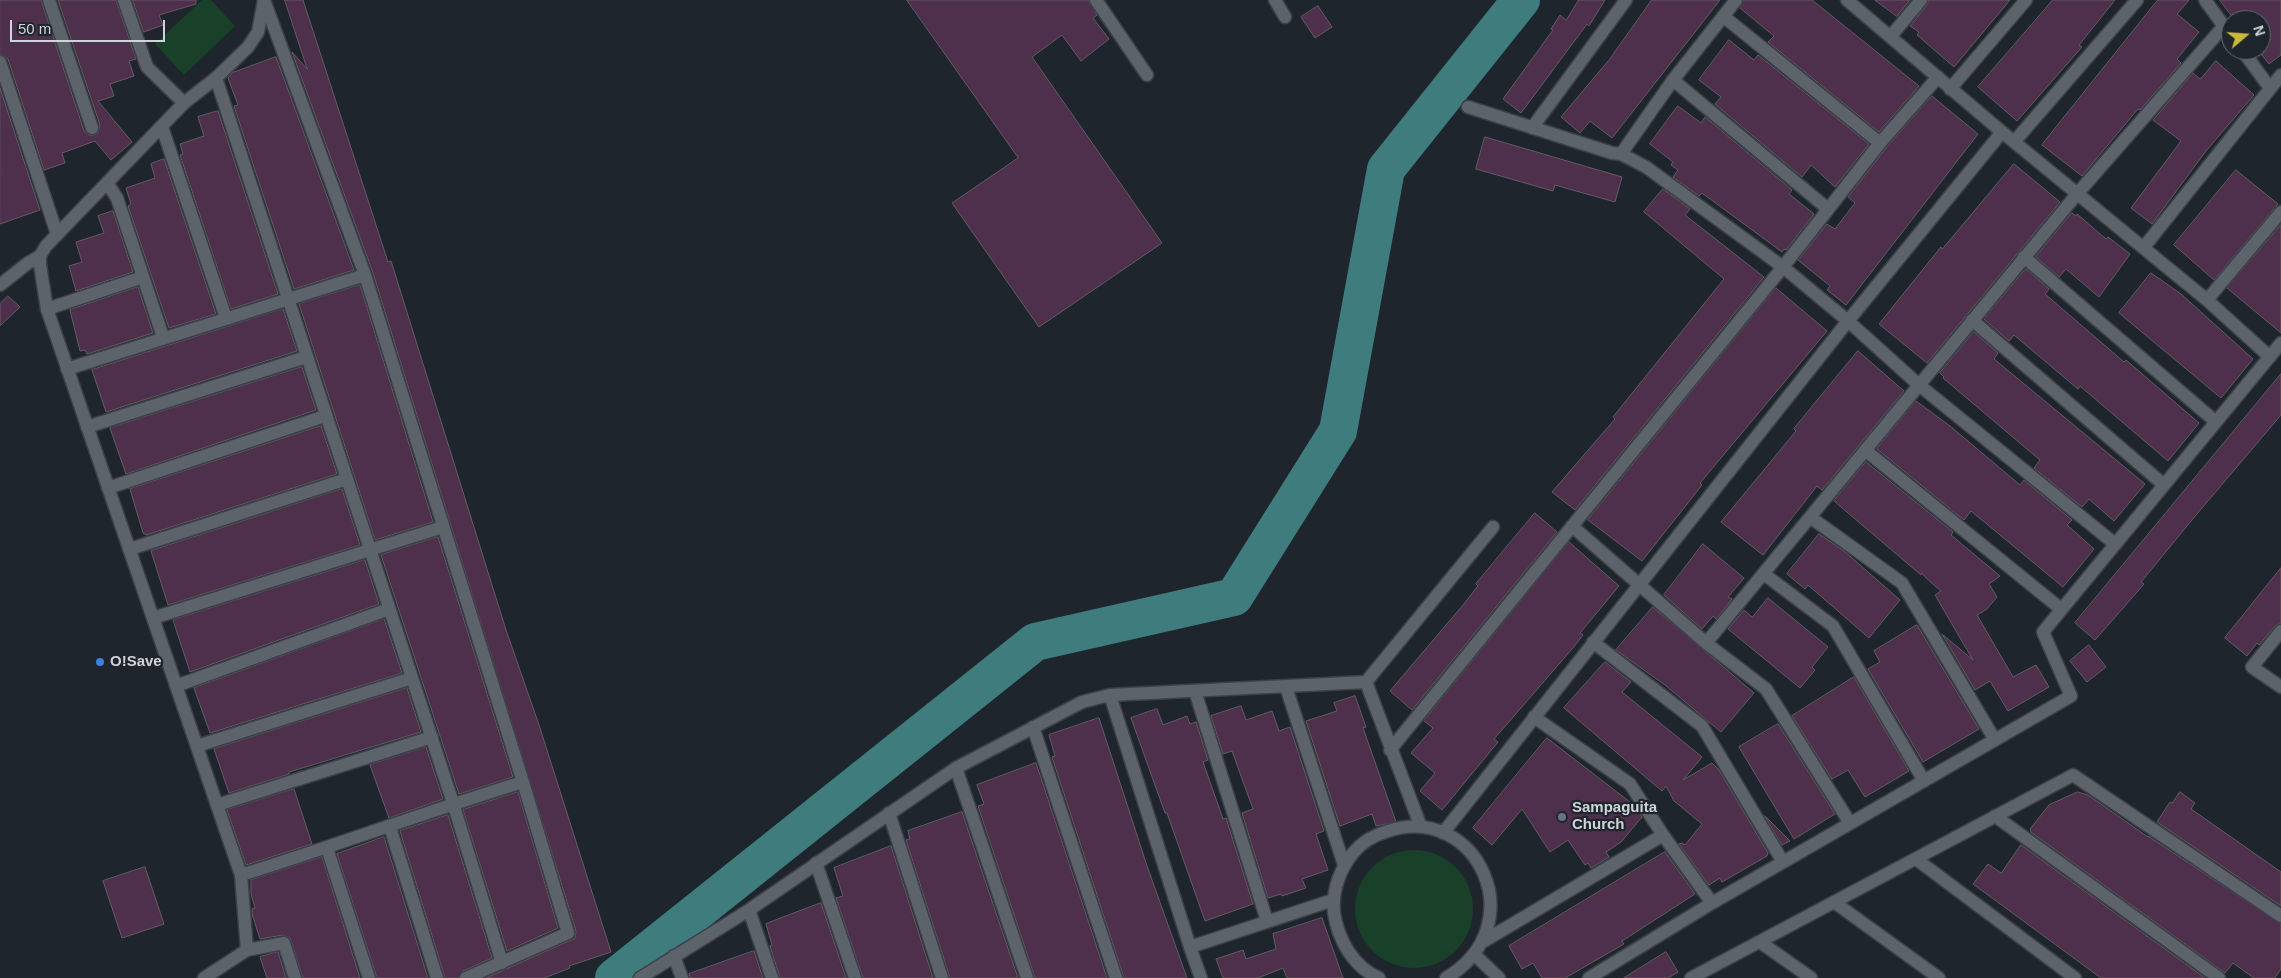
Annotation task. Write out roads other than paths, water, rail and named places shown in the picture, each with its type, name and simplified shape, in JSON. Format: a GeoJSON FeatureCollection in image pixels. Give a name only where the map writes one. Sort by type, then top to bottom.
{"type":"FeatureCollection","features":[{"type":"Feature","properties":{"kind":"street"},"geometry":{"type":"LineString","coordinates":[[49,0],[92,128]]}},
{"type":"Feature","properties":{"kind":"street"},"geometry":{"type":"LineString","coordinates":[[124,0],[147,68],[184,103]]}},
{"type":"Feature","properties":{"kind":"street"},"geometry":{"type":"LineString","coordinates":[[1,282],[40,256],[46,246],[184,103],[216,78],[248,47],[258,32],[264,0]]}},
{"type":"Feature","properties":{"kind":"street"},"geometry":{"type":"LineString","coordinates":[[264,0],[365,274],[568,933],[466,978]]}},
{"type":"Feature","properties":{"kind":"street"},"geometry":{"type":"LineString","coordinates":[[1096,0],[1148,75]]}},
{"type":"Feature","properties":{"kind":"street"},"geometry":{"type":"LineString","coordinates":[[1275,0],[1285,16]]}},
{"type":"Feature","properties":{"kind":"street"},"geometry":{"type":"LineString","coordinates":[[1532,128],[1626,0]]}},
{"type":"Feature","properties":{"kind":"street"},"geometry":{"type":"LineString","coordinates":[[1621,154],[1672,80],[1736,0]]}},
{"type":"Feature","properties":{"kind":"street"},"geometry":{"type":"LineString","coordinates":[[1847,0],[1891,36],[1950,89],[2208,300],[2270,357]]}},
{"type":"Feature","properties":{"kind":"street"},"geometry":{"type":"LineString","coordinates":[[1891,36],[1921,0]]}},
{"type":"Feature","properties":{"kind":"street"},"geometry":{"type":"LineString","coordinates":[[1950,89],[2026,0]]}},
{"type":"Feature","properties":{"kind":"street"},"geometry":{"type":"LineString","coordinates":[[2014,142],[2138,0]]}},
{"type":"Feature","properties":{"kind":"street"},"geometry":{"type":"LineString","coordinates":[[2205,0],[2221,23]]}},
{"type":"Feature","properties":{"kind":"street"},"geometry":{"type":"LineString","coordinates":[[1723,16],[1880,143]]}},
{"type":"Feature","properties":{"kind":"street"},"geometry":{"type":"LineString","coordinates":[[1706,643],[2077,194],[2221,38]]}},
{"type":"Feature","properties":{"kind":"street"},"geometry":{"type":"LineString","coordinates":[[2249,60],[2270,88]]}},
{"type":"Feature","properties":{"kind":"street"},"geometry":{"type":"LineString","coordinates":[[0,62],[58,234]]}},
{"type":"Feature","properties":{"kind":"street"},"geometry":{"type":"LineString","coordinates":[[2144,247],[2281,75]]}},
{"type":"Feature","properties":{"kind":"street"},"geometry":{"type":"LineString","coordinates":[[1390,750],[1783,267],[1880,143],[1938,77]]}},
{"type":"Feature","properties":{"kind":"street"},"geometry":{"type":"LineString","coordinates":[[216,78],[325,416],[432,737],[502,963]]}},
{"type":"Feature","properties":{"kind":"street"},"geometry":{"type":"LineString","coordinates":[[1672,80],[1828,208]]}},
{"type":"Feature","properties":{"kind":"street"},"geometry":{"type":"LineString","coordinates":[[1468,107],[1612,153],[1621,154],[1646,167],[1783,267],[1848,321],[1919,385],[2115,544]]}},
{"type":"Feature","properties":{"kind":"street"},"geometry":{"type":"LineString","coordinates":[[162,127],[226,318]]}},
{"type":"Feature","properties":{"kind":"street"},"geometry":{"type":"LineString","coordinates":[[1443,832],[1848,321],[2002,132]]}},
{"type":"Feature","properties":{"kind":"street"},"geometry":{"type":"LineString","coordinates":[[107,183],[117,198],[163,337]]}},
{"type":"Feature","properties":{"kind":"street"},"geometry":{"type":"LineString","coordinates":[[2208,300],[2281,212]]}},
{"type":"Feature","properties":{"kind":"street"},"geometry":{"type":"LineString","coordinates":[[40,256],[47,309],[241,875],[247,950]]}},
{"type":"Feature","properties":{"kind":"street"},"geometry":{"type":"LineString","coordinates":[[2024,258],[2216,422]]}},
{"type":"Feature","properties":{"kind":"street"},"geometry":{"type":"LineString","coordinates":[[67,369],[365,274]]}},
{"type":"Feature","properties":{"kind":"street"},"geometry":{"type":"LineString","coordinates":[[47,309],[143,277]]}},
{"type":"Feature","properties":{"kind":"street"},"geometry":{"type":"LineString","coordinates":[[1972,320],[2164,485]]}},
{"type":"Feature","properties":{"kind":"street"},"geometry":{"type":"LineString","coordinates":[[1589,978],[1712,903],[2071,696],[2043,632],[2281,343]]}},
{"type":"Feature","properties":{"kind":"street"},"geometry":{"type":"LineString","coordinates":[[87,427],[306,357]]}},
{"type":"Feature","properties":{"kind":"street"},"geometry":{"type":"LineString","coordinates":[[108,488],[325,416]]}},
{"type":"Feature","properties":{"kind":"street"},"geometry":{"type":"LineString","coordinates":[[1865,450],[2061,609]]}},
{"type":"Feature","properties":{"kind":"street"},"geometry":{"type":"LineString","coordinates":[[130,549],[347,479]]}},
{"type":"Feature","properties":{"kind":"street"},"geometry":{"type":"LineString","coordinates":[[1810,517],[1902,583],[1995,740]]}},
{"type":"Feature","properties":{"kind":"street"},"geometry":{"type":"LineString","coordinates":[[1572,526],[1706,643],[1766,689],[1850,823]]}},
{"type":"Feature","properties":{"kind":"street"},"geometry":{"type":"LineString","coordinates":[[153,618],[370,548],[443,527]]}},
{"type":"Feature","properties":{"kind":"street"},"geometry":{"type":"LineString","coordinates":[[640,978],[748,910],[956,768],[1082,702],[1110,694],[1195,692],[1366,682],[1493,527]]}},
{"type":"Feature","properties":{"kind":"street"},"geometry":{"type":"LineString","coordinates":[[1764,574],[1833,626],[1924,781]]}},
{"type":"Feature","properties":{"kind":"street"},"geometry":{"type":"LineString","coordinates":[[176,686],[389,609]]}},
{"type":"Feature","properties":{"kind":"street"},"geometry":{"type":"LineString","coordinates":[[2281,631],[2252,667],[2281,687]]}},
{"type":"Feature","properties":{"kind":"street"},"geometry":{"type":"LineString","coordinates":[[1593,642],[1702,726],[1783,862]]}},
{"type":"Feature","properties":{"kind":"street"},"geometry":{"type":"LineString","coordinates":[[197,746],[412,678]]}},
{"type":"Feature","properties":{"kind":"street"},"geometry":{"type":"LineString","coordinates":[[1366,682],[1390,750],[1421,827]]}},
{"type":"Feature","properties":{"kind":"street"},"geometry":{"type":"LineString","coordinates":[[1286,687],[1344,865]]}},
{"type":"Feature","properties":{"kind":"street"},"geometry":{"type":"LineString","coordinates":[[1195,692],[1267,921]]}},
{"type":"Feature","properties":{"kind":"street"},"geometry":{"type":"LineString","coordinates":[[1110,694],[1190,947],[1202,978]]}},
{"type":"Feature","properties":{"kind":"street"},"geometry":{"type":"LineString","coordinates":[[1534,717],[1630,784],[1663,835],[1712,903]]}},
{"type":"Feature","properties":{"kind":"street"},"geometry":{"type":"LineString","coordinates":[[1033,727],[1116,978]]}},
{"type":"Feature","properties":{"kind":"street"},"geometry":{"type":"LineString","coordinates":[[217,805],[432,737]]}},
{"type":"Feature","properties":{"kind":"street"},"geometry":{"type":"LineString","coordinates":[[956,768],[1027,978]]}},
{"type":"Feature","properties":{"kind":"street"},"geometry":{"type":"LineString","coordinates":[[1691,978],[2073,775],[2281,916]]}},
{"type":"Feature","properties":{"kind":"street"},"geometry":{"type":"LineString","coordinates":[[241,875],[390,827],[453,803],[523,782]]}},
{"type":"Feature","properties":{"kind":"street"},"geometry":{"type":"LineString","coordinates":[[888,813],[942,978]]}},
{"type":"Feature","properties":{"kind":"street"},"geometry":{"type":"LineString","coordinates":[[1995,816],[2219,978]]}},
{"type":"Feature","properties":{"kind":"street"},"geometry":{"type":"LineString","coordinates":[[390,827],[437,978]]}},
{"type":"Feature","properties":{"kind":"street"},"geometry":{"type":"LineString","coordinates":[[1374,977],[1351,956],[1336,930],[1333,900],[1336,882],[1344,865],[1358,847],[1377,835],[1398,828],[1421,827],[1443,832],[1464,846],[1481,866],[1490,890],[1491,916],[1484,941],[1475,955],[1461,969],[1446,978]]}},
{"type":"Feature","properties":{"kind":"street"},"geometry":{"type":"LineString","coordinates":[[1484,941],[1663,835]]}},
{"type":"Feature","properties":{"kind":"street"},"geometry":{"type":"LineString","coordinates":[[327,848],[369,978]]}},
{"type":"Feature","properties":{"kind":"street"},"geometry":{"type":"LineString","coordinates":[[1916,858],[2075,978]]}},
{"type":"Feature","properties":{"kind":"street"},"geometry":{"type":"LineString","coordinates":[[816,863],[855,978]]}},
{"type":"Feature","properties":{"kind":"street"},"geometry":{"type":"LineString","coordinates":[[1190,947],[1333,900]]}},
{"type":"Feature","properties":{"kind":"street"},"geometry":{"type":"LineString","coordinates":[[1834,902],[1939,978]]}},
{"type":"Feature","properties":{"kind":"street"},"geometry":{"type":"LineString","coordinates":[[748,910],[772,978]]}},
{"type":"Feature","properties":{"kind":"street"},"geometry":{"type":"LineString","coordinates":[[1760,942],[1811,978]]}},
{"type":"Feature","properties":{"kind":"street"},"geometry":{"type":"LineString","coordinates":[[204,978],[247,950],[284,943],[295,978]]}},
{"type":"Feature","properties":{"kind":"street"},"geometry":{"type":"LineString","coordinates":[[1475,955],[1498,978]]}},
{"type":"Feature","properties":{"kind":"street"},"geometry":{"type":"LineString","coordinates":[[674,956],[682,978]]}},
{"type":"Feature","properties":{"kind":"waterway"},"geometry":{"type":"LineString","coordinates":[[614,978],[1035,642],[1234,597],[1338,431],[1386,169],[1521,0]]}},
{"type":"Feature","properties":{"kind":"place","name":"O!Save"},"geometry":{"type":"Point","coordinates":[100,662]}},
{"type":"Feature","properties":{"kind":"place","name":"Sampaguita Church"},"geometry":{"type":"Point","coordinates":[1562,817]}}]}
